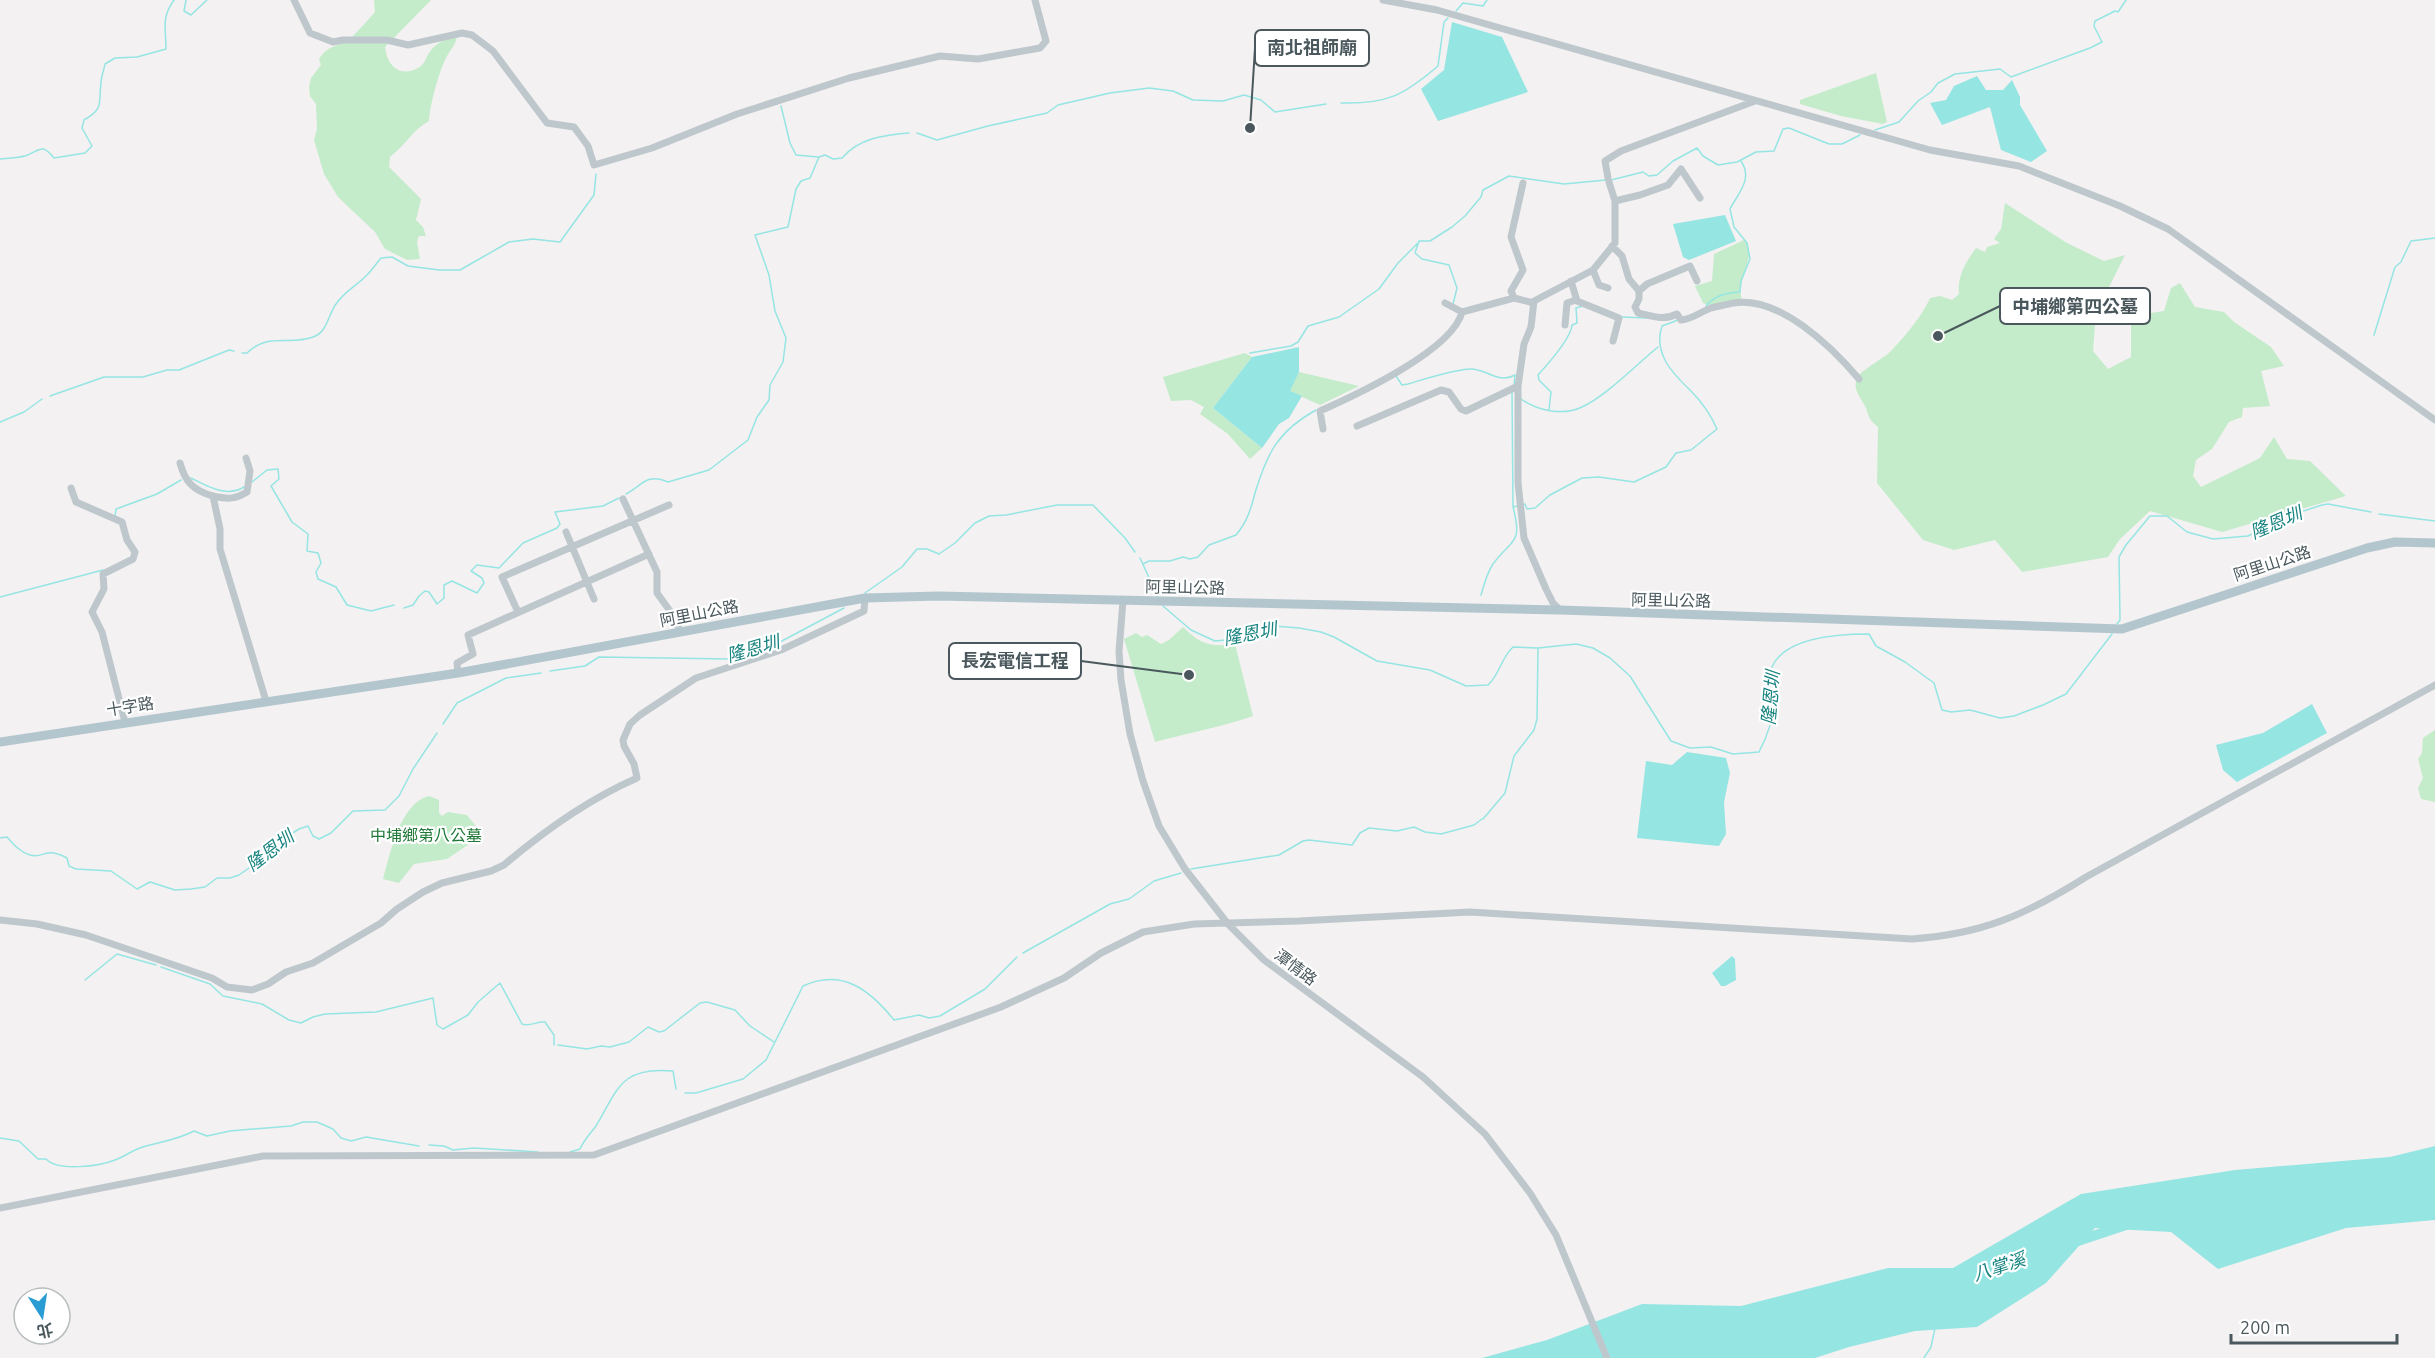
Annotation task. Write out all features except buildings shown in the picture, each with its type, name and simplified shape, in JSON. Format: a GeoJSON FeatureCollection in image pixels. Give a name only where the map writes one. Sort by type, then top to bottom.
{"type":"FeatureCollection","features":[{"type":"Feature","properties":{"kind":"main road","name":"阿里山公路"},"geometry":{"type":"LineString","coordinates":[[266,701],[458,673],[865,597],[950,596],[1560,610],[2118,629],[2374,546],[2396,542],[2435,543]]}},
{"type":"Feature","properties":{"kind":"main road","name":"十字路"},"geometry":{"type":"LineString","coordinates":[[0,742],[266,701]]}},
{"type":"Feature","properties":{"kind":"street"},"geometry":{"type":"LineString","coordinates":[[294,0],[310,33],[333,42],[343,39],[381,39],[408,45],[462,33],[480,39],[493,51],[547,123],[574,127],[588,146],[594,165],[652,148],[737,114],[849,78],[940,56],[978,59],[1040,48],[1046,41],[1035,0]]}},
{"type":"Feature","properties":{"kind":"street"},"geometry":{"type":"LineString","coordinates":[[1383,0],[1437,10],[1930,150],[2019,165],[2150,219],[2168,229],[2435,420]]}},
{"type":"Feature","properties":{"kind":"street"},"geometry":{"type":"LineString","coordinates":[[1560,610],[1552,603],[1524,538],[1518,483],[1518,386],[1524,344],[1531,327],[1534,301],[1593,270],[1612,246],[1616,238],[1615,201],[1605,161],[1621,151],[1755,101]]}},
{"type":"Feature","properties":{"kind":"street"},"geometry":{"type":"LineString","coordinates":[[1615,201],[1668,185],[1681,169],[1700,198]]}},
{"type":"Feature","properties":{"kind":"street"},"geometry":{"type":"LineString","coordinates":[[1514,298],[1511,291],[1523,270],[1511,237],[1523,183]]}},
{"type":"Feature","properties":{"kind":"street"},"geometry":{"type":"LineString","coordinates":[[1612,246],[1622,256],[1629,279],[1639,291],[1639,299],[1635,307],[1638,312],[1656,318],[1671,317],[1677,314],[1681,320],[1688,320],[1709,309],[1746,302],[1772,308],[1819,339],[1843,360],[1859,379]]}},
{"type":"Feature","properties":{"kind":"street"},"geometry":{"type":"LineString","coordinates":[[1639,291],[1647,284],[1690,266],[1698,281]]}},
{"type":"Feature","properties":{"kind":"street"},"geometry":{"type":"LineString","coordinates":[[1593,270],[1599,285],[1608,288]]}},
{"type":"Feature","properties":{"kind":"street"},"geometry":{"type":"LineString","coordinates":[[1571,281],[1576,300]]}},
{"type":"Feature","properties":{"kind":"street"},"geometry":{"type":"LineString","coordinates":[[1445,303],[1462,312],[1514,298],[1534,303]]}},
{"type":"Feature","properties":{"kind":"street"},"geometry":{"type":"LineString","coordinates":[[1565,325],[1567,303],[1576,300],[1618,318],[1613,340]]}},
{"type":"Feature","properties":{"kind":"street"},"geometry":{"type":"LineString","coordinates":[[1323,429],[1320,411],[1402,369],[1447,337],[1460,320],[1462,312]]}},
{"type":"Feature","properties":{"kind":"street"},"geometry":{"type":"LineString","coordinates":[[1357,426],[1441,390],[1449,392],[1461,409],[1466,411],[1518,386]]}},
{"type":"Feature","properties":{"kind":"street"},"geometry":{"type":"LineString","coordinates":[[180,463],[184,477],[199,492],[228,499],[238,498],[247,492],[250,471],[246,458]]}},
{"type":"Feature","properties":{"kind":"street"},"geometry":{"type":"LineString","coordinates":[[71,489],[76,501],[122,522],[127,540],[135,552],[133,559],[103,574],[104,589],[92,612],[102,632],[125,722]]}},
{"type":"Feature","properties":{"kind":"street"},"geometry":{"type":"LineString","coordinates":[[213,496],[220,529],[220,549],[266,701]]}},
{"type":"Feature","properties":{"kind":"street"},"geometry":{"type":"LineString","coordinates":[[623,498],[657,572],[657,593],[678,622],[679,632]]}},
{"type":"Feature","properties":{"kind":"street"},"geometry":{"type":"LineString","coordinates":[[518,612],[502,577],[669,505]]}},
{"type":"Feature","properties":{"kind":"street"},"geometry":{"type":"LineString","coordinates":[[566,532],[594,599]]}},
{"type":"Feature","properties":{"kind":"street"},"geometry":{"type":"LineString","coordinates":[[458,673],[457,663],[473,654],[468,635],[649,554]]}},
{"type":"Feature","properties":{"kind":"street"},"geometry":{"type":"LineString","coordinates":[[0,920],[36,924],[92,937],[120,949],[212,978],[233,988],[252,990],[263,987],[281,974],[307,966],[381,923],[405,903],[423,892],[442,883],[501,867],[573,812],[608,791],[636,778],[635,769],[623,740],[630,724],[640,715],[696,678],[781,650],[864,611],[865,597]]}},
{"type":"Feature","properties":{"kind":"street","name":"潭情路"},"geometry":{"type":"LineString","coordinates":[[1123,601],[1119,651],[1121,680],[1130,734],[1159,826],[1185,869],[1228,924],[1264,960],[1424,1077],[1485,1134],[1530,1193],[1556,1235],[1607,1358]]}},
{"type":"Feature","properties":{"kind":"street"},"geometry":{"type":"LineString","coordinates":[[0,1208],[264,1156],[594,1155],[1000,1007],[1064,978],[1101,953],[1143,932],[1194,924],[1470,912],[1912,939],[1945,936],[1987,927],[2020,915],[2435,685]]}},
{"type":"Feature","properties":{"kind":"green space"},"geometry":{"type":"Polygon","coordinates":[[[374,0],[431,0],[385,47],[388,59],[395,68],[411,71],[418,68],[434,47],[443,40],[457,35],[438,79],[429,121],[418,128],[390,157],[389,167],[421,199],[416,220],[423,227],[426,236],[419,236],[417,242],[420,259],[407,260],[385,249],[375,232],[338,197],[324,174],[314,140],[317,129],[316,104],[310,96],[309,87],[311,78],[321,65],[319,59],[327,50],[347,41],[360,29],[375,12],[374,0]]]}},
{"type":"Feature","properties":{"kind":"green space"},"geometry":{"type":"Polygon","coordinates":[[[1876,73],[1887,122],[1883,124],[1841,116],[1800,104],[1800,100],[1876,73]]]}},
{"type":"Feature","properties":{"kind":"green space"},"geometry":{"type":"Polygon","coordinates":[[[2005,203],[2067,243],[2104,261],[2125,255],[2096,313],[2093,351],[2108,369],[2131,357],[2131,316],[2164,311],[2171,288],[2180,283],[2195,307],[2224,312],[2234,322],[2271,347],[2284,366],[2261,371],[2270,406],[2243,408],[2242,417],[2229,422],[2212,449],[2196,460],[2193,476],[2201,487],[2260,458],[2274,437],[2287,459],[2310,461],[2346,496],[2222,532],[2150,511],[2120,539],[2108,557],[2022,572],[1995,540],[1954,550],[1923,540],[1877,483],[1878,427],[1870,419],[1857,392],[1856,384],[1861,373],[1889,353],[1900,341],[1930,298],[1940,296],[1952,300],[1959,294],[1961,275],[1976,248],[1985,252],[1987,247],[2000,243],[1994,239],[2001,229],[2005,203]]]}},
{"type":"Feature","properties":{"kind":"green space"},"geometry":{"type":"Polygon","coordinates":[[[1744,240],[1749,253],[1741,283],[1742,300],[1710,306],[1703,303],[1695,286],[1712,281],[1714,254],[1744,240]]]}},
{"type":"Feature","properties":{"kind":"green space"},"geometry":{"type":"Polygon","coordinates":[[[1245,353],[1252,357],[1213,408],[1262,448],[1250,459],[1228,434],[1200,414],[1204,407],[1191,400],[1171,401],[1163,377],[1245,353]]]}},
{"type":"Feature","properties":{"kind":"green space"},"geometry":{"type":"Polygon","coordinates":[[[1299,372],[1359,386],[1320,405],[1289,391],[1299,372]]]}},
{"type":"Feature","properties":{"kind":"green space"},"geometry":{"type":"Polygon","coordinates":[[[1183,627],[1195,638],[1213,645],[1235,644],[1253,716],[1155,742],[1124,639],[1136,633],[1142,637],[1147,635],[1161,644],[1183,627]]]}},
{"type":"Feature","properties":{"kind":"green space"},"geometry":{"type":"Polygon","coordinates":[[[2435,730],[2435,802],[2421,799],[2418,788],[2423,778],[2418,759],[2422,753],[2423,738],[2435,730]]]}},
{"type":"Feature","properties":{"kind":"green space","name":"中埔鄉第八公墓"},"geometry":{"type":"Polygon","coordinates":[[[429,796],[439,800],[439,813],[442,816],[448,812],[467,815],[478,829],[475,840],[447,859],[414,864],[399,883],[383,879],[393,844],[404,819],[411,808],[429,796]]]}},
{"type":"Feature","properties":{"kind":"water"},"geometry":{"type":"Polygon","coordinates":[[[1452,22],[1502,37],[1528,92],[1438,121],[1421,89],[1444,70],[1452,22]]]}},
{"type":"Feature","properties":{"kind":"water"},"geometry":{"type":"Polygon","coordinates":[[[1977,76],[1986,90],[2003,90],[2012,80],[2020,97],[2020,105],[2047,151],[2031,162],[2001,150],[1990,107],[1942,125],[1930,103],[1946,100],[1954,86],[1977,76]]]}},
{"type":"Feature","properties":{"kind":"water"},"geometry":{"type":"Polygon","coordinates":[[[1725,215],[1736,241],[1689,260],[1683,257],[1673,224],[1725,215]]]}},
{"type":"Feature","properties":{"kind":"water"},"geometry":{"type":"Polygon","coordinates":[[[1299,347],[1299,372],[1290,391],[1302,396],[1289,418],[1279,424],[1262,448],[1213,408],[1252,357],[1299,347]]]}},
{"type":"Feature","properties":{"kind":"water"},"geometry":{"type":"Polygon","coordinates":[[[2312,704],[2327,733],[2237,782],[2223,770],[2216,745],[2263,733],[2312,704]]]}},
{"type":"Feature","properties":{"kind":"water"},"geometry":{"type":"Polygon","coordinates":[[[1687,752],[1726,758],[1730,773],[1724,802],[1726,834],[1719,846],[1637,838],[1646,761],[1672,765],[1687,752]]]}},
{"type":"Feature","properties":{"kind":"water"},"geometry":{"type":"Polygon","coordinates":[[[1732,956],[1735,959],[1736,980],[1721,986],[1712,973],[1732,956]]]}},
{"type":"Feature","properties":{"kind":"water"},"geometry":{"type":"Polygon","coordinates":[[[2435,1146],[2435,1220],[2346,1228],[2218,1269],[2171,1232],[2095,1228],[2046,1283],[1977,1327],[1915,1331],[1815,1358],[1482,1358],[1547,1340],[1642,1304],[1741,1306],[1888,1268],[1953,1268],[2081,1194],[2235,1170],[2390,1157],[2435,1146]]]}},
{"type":"Feature","properties":{"kind":"waterway"},"geometry":{"type":"LineString","coordinates":[[0,159],[25,156],[40,149],[46,150],[54,158],[85,153],[92,146],[82,128],[84,120],[98,108],[105,64],[115,58],[137,57],[166,49],[166,18],[174,0]]}},
{"type":"Feature","properties":{"kind":"waterway"},"geometry":{"type":"LineString","coordinates":[[186,0],[184,11],[191,15],[207,0]]}},
{"type":"Feature","properties":{"kind":"waterway"},"geometry":{"type":"LineString","coordinates":[[1456,11],[1463,3],[1483,6],[1487,0]]}},
{"type":"Feature","properties":{"kind":"waterway"},"geometry":{"type":"LineString","coordinates":[[1875,130],[1899,122],[1938,83],[1955,74],[2000,69],[2011,77],[2102,42],[2094,26],[2095,21],[2115,11],[2118,12],[2126,0]]}},
{"type":"Feature","properties":{"kind":"waterway"},"geometry":{"type":"LineString","coordinates":[[1341,103],[1383,100],[1415,85],[1438,66],[1444,22],[1448,18]]}},
{"type":"Feature","properties":{"kind":"waterway"},"geometry":{"type":"LineString","coordinates":[[917,133],[937,140],[1047,113],[1058,105],[1110,93],[1149,88],[1173,91],[1193,100],[1223,101],[1244,95],[1261,100],[1275,112],[1326,104]]}},
{"type":"Feature","properties":{"kind":"waterway"},"geometry":{"type":"LineString","coordinates":[[781,106],[790,143],[796,155],[818,157]]}},
{"type":"Feature","properties":{"kind":"waterway"},"geometry":{"type":"LineString","coordinates":[[1611,180],[1643,172],[1649,176],[1657,175],[1673,161],[1697,148],[1703,156],[1718,165],[1737,162],[1756,152],[1774,151],[1783,129],[1789,128],[1829,144],[1842,144],[1860,135]]}},
{"type":"Feature","properties":{"kind":"waterway"},"geometry":{"type":"LineString","coordinates":[[626,494],[650,479],[668,482],[709,470],[748,440],[757,417],[769,400],[770,385],[783,362],[786,338],[775,311],[769,275],[755,235],[788,227],[796,189],[801,181],[810,178],[819,157],[825,155],[833,159],[842,158],[864,142],[909,133]]}},
{"type":"Feature","properties":{"kind":"waterway"},"geometry":{"type":"LineString","coordinates":[[1706,306],[1721,295],[1740,292],[1741,281],[1750,259],[1747,243],[1734,227],[1730,209],[1745,180],[1746,174],[1741,161]]}},
{"type":"Feature","properties":{"kind":"waterway"},"geometry":{"type":"LineString","coordinates":[[242,353],[247,353],[271,341],[304,339],[318,335],[339,300],[366,276],[381,258],[392,257],[408,266],[460,270],[509,242],[533,239],[560,242],[594,195],[596,174]]}},
{"type":"Feature","properties":{"kind":"waterway"},"geometry":{"type":"LineString","coordinates":[[1453,304],[1457,288],[1449,265],[1422,259],[1415,253],[1419,241],[1430,241],[1452,227],[1481,197],[1483,190],[1509,176],[1564,184],[1606,180]]}},
{"type":"Feature","properties":{"kind":"waterway"},"geometry":{"type":"LineString","coordinates":[[2374,335],[2395,267],[2401,262],[2411,241],[2435,238]]}},
{"type":"Feature","properties":{"kind":"waterway"},"geometry":{"type":"LineString","coordinates":[[1250,353],[1291,346],[1298,342],[1308,326],[1339,317],[1379,289],[1398,263],[1419,242]]}},
{"type":"Feature","properties":{"kind":"waterway"},"geometry":{"type":"LineString","coordinates":[[1549,410],[1551,392],[1539,380],[1538,375],[1563,344],[1572,325],[1577,323],[1576,308],[1583,306]]}},
{"type":"Feature","properties":{"kind":"waterway"},"geometry":{"type":"LineString","coordinates":[[1621,317],[1647,318]]}},
{"type":"Feature","properties":{"kind":"waterway"},"geometry":{"type":"LineString","coordinates":[[1522,505],[1525,504],[1527,509],[1535,508],[1550,495],[1582,478],[1599,477],[1634,482],[1666,467],[1676,453],[1691,450],[1717,429],[1705,408],[1677,377],[1662,354],[1660,345],[1662,326],[1678,320]]}},
{"type":"Feature","properties":{"kind":"waterway"},"geometry":{"type":"LineString","coordinates":[[1520,398],[1550,411],[1575,410],[1611,388],[1658,347]]}},
{"type":"Feature","properties":{"kind":"waterway"},"geometry":{"type":"LineString","coordinates":[[50,396],[104,377],[143,377],[167,370],[179,370],[229,350],[234,351]]}},
{"type":"Feature","properties":{"kind":"waterway"},"geometry":{"type":"LineString","coordinates":[[1396,376],[1402,385],[1454,371],[1475,369],[1503,378],[1515,375],[1514,385]]}},
{"type":"Feature","properties":{"kind":"waterway"},"geometry":{"type":"LineString","coordinates":[[1512,392],[1513,507]]}},
{"type":"Feature","properties":{"kind":"waterway"},"geometry":{"type":"LineString","coordinates":[[0,422],[24,412],[42,399]]}},
{"type":"Feature","properties":{"kind":"waterway"},"geometry":{"type":"LineString","coordinates":[[1143,564],[1149,561],[1198,557],[1209,545],[1236,535],[1248,515],[1264,466],[1276,444],[1292,426],[1316,410]]}},
{"type":"Feature","properties":{"kind":"waterway"},"geometry":{"type":"LineString","coordinates":[[252,482],[267,470],[278,469],[279,479],[271,486],[292,522],[308,534],[307,551],[318,553],[321,563],[316,572],[318,579],[336,587],[347,605],[371,611],[394,605]]}},
{"type":"Feature","properties":{"kind":"waterway"},"geometry":{"type":"LineString","coordinates":[[191,478],[224,491],[244,487]]}},
{"type":"Feature","properties":{"kind":"waterway"},"geometry":{"type":"LineString","coordinates":[[115,517],[116,509],[157,494],[181,480]]}},
{"type":"Feature","properties":{"kind":"waterway"},"geometry":{"type":"LineString","coordinates":[[404,608],[413,605],[425,591],[429,592],[437,604],[444,598],[444,585],[452,581],[477,593],[484,583],[482,578],[471,571],[477,565],[499,568],[523,543],[557,528],[560,524],[555,512],[603,506],[619,498]]}},
{"type":"Feature","properties":{"kind":"waterway","name":"隆恩圳"},"geometry":{"type":"LineString","coordinates":[[2117,624],[2120,620],[2119,557],[2150,516],[2167,516],[2187,532],[2213,539],[2248,536],[2282,518],[2322,505],[2328,504],[2371,512]]}},
{"type":"Feature","properties":{"kind":"waterway","name":"隆恩圳"},"geometry":{"type":"LineString","coordinates":[[865,593],[902,567],[917,549],[927,549],[939,554],[955,543],[975,523],[989,516],[1057,505],[1093,505],[1125,538],[1135,552]]}},
{"type":"Feature","properties":{"kind":"waterway"},"geometry":{"type":"LineString","coordinates":[[1481,595],[1491,567],[1514,540],[1517,528],[1513,507],[1517,506]]}},
{"type":"Feature","properties":{"kind":"waterway","name":"隆恩圳"},"geometry":{"type":"LineString","coordinates":[[2379,514],[2435,521]]}},
{"type":"Feature","properties":{"kind":"waterway","name":"隆恩圳"},"geometry":{"type":"LineString","coordinates":[[1140,558],[1158,597]]}},
{"type":"Feature","properties":{"kind":"waterway"},"geometry":{"type":"LineString","coordinates":[[0,597],[103,570]]}},
{"type":"Feature","properties":{"kind":"waterway","name":"隆恩圳"},"geometry":{"type":"LineString","coordinates":[[1163,606],[1191,630],[1215,641],[1274,626],[1299,628],[1334,637],[1377,661],[1430,670],[1466,686],[1488,685],[1513,647],[1538,648],[1576,644],[1593,648],[1610,658],[1630,676],[1671,741],[1690,748],[1711,747],[1733,754],[1759,752],[1772,718],[1774,705],[1769,681],[1772,666],[1781,655],[1807,641],[1840,635],[1869,634],[1876,646],[1905,662],[1934,683],[1942,710],[1951,712],[1970,710],[2000,718],[2014,716],[2066,694],[2112,634]]}},
{"type":"Feature","properties":{"kind":"waterway","name":"隆恩圳"},"geometry":{"type":"LineString","coordinates":[[550,671],[585,666],[599,657],[731,659],[780,642],[844,608]]}},
{"type":"Feature","properties":{"kind":"waterway"},"geometry":{"type":"LineString","coordinates":[[1483,819],[1505,793],[1514,756],[1534,730],[1537,719],[1538,648]]}},
{"type":"Feature","properties":{"kind":"waterway","name":"隆恩圳"},"geometry":{"type":"LineString","coordinates":[[443,724],[457,703],[506,678],[541,673]]}},
{"type":"Feature","properties":{"kind":"waterway","name":"隆恩圳"},"geometry":{"type":"LineString","coordinates":[[0,838],[7,837],[20,850],[30,855],[53,853],[67,858],[69,866],[76,869],[111,871],[137,889],[150,882],[175,890],[205,887],[217,878],[239,875],[262,859],[274,845],[299,829],[308,826],[313,836],[319,839],[331,833],[353,811],[385,810],[399,796],[413,769],[437,733]]}},
{"type":"Feature","properties":{"kind":"waterway"},"geometry":{"type":"LineString","coordinates":[[1191,869],[1279,855],[1309,840],[1352,845],[1360,833],[1369,828],[1397,831],[1414,827],[1425,832],[1441,834],[1474,825],[1482,819]]}},
{"type":"Feature","properties":{"kind":"waterway"},"geometry":{"type":"LineString","coordinates":[[1023,953],[1110,904],[1129,899],[1154,881],[1181,873]]}},
{"type":"Feature","properties":{"kind":"waterway"},"geometry":{"type":"LineString","coordinates":[[85,980],[117,954],[156,965]]}},
{"type":"Feature","properties":{"kind":"waterway"},"geometry":{"type":"LineString","coordinates":[[685,1093],[696,1093],[743,1079],[766,1060],[803,986],[817,981],[843,981],[865,991],[894,1020],[919,1015],[929,1018],[940,1016],[985,989],[1017,957]]}},
{"type":"Feature","properties":{"kind":"waterway"},"geometry":{"type":"LineString","coordinates":[[161,967],[210,984],[223,996],[262,1004],[289,1020],[301,1023],[325,1014],[376,1012],[433,998],[437,1025],[443,1029],[468,1015],[478,1002],[500,983],[522,1024],[545,1022],[554,1035],[554,1045]]}},
{"type":"Feature","properties":{"kind":"waterway"},"geometry":{"type":"LineString","coordinates":[[558,1045],[587,1049],[610,1047],[629,1042],[648,1027],[659,1032],[664,1031],[700,1003],[707,1002],[735,1010],[750,1026],[774,1042]]}},
{"type":"Feature","properties":{"kind":"waterway"},"geometry":{"type":"LineString","coordinates":[[570,1152],[580,1149],[616,1091],[632,1076],[656,1070],[673,1071],[676,1089]]}},
{"type":"Feature","properties":{"kind":"waterway"},"geometry":{"type":"LineString","coordinates":[[0,1138],[19,1141],[38,1159],[46,1159],[52,1163],[69,1167],[108,1162],[140,1148],[194,1131],[207,1136],[230,1131],[291,1126],[303,1122],[317,1122],[333,1129],[341,1138],[351,1141],[366,1137],[419,1146]]}},
{"type":"Feature","properties":{"kind":"waterway"},"geometry":{"type":"LineString","coordinates":[[429,1145],[444,1146],[453,1150],[474,1148],[538,1152]]}},
{"type":"Feature","properties":{"kind":"waterway","name":"八掌溪"},"geometry":{"type":"LineString","coordinates":[[2075,1242],[2126,1225]]}},
{"type":"Feature","properties":{"kind":"waterway"},"geometry":{"type":"LineString","coordinates":[[1924,1358],[1931,1347],[1935,1328]]}},
{"type":"Feature","properties":{"kind":"place","name":"南北祖師廟"},"geometry":{"type":"Point","coordinates":[1250,128]}},
{"type":"Feature","properties":{"kind":"place","name":"中埔鄉第四公墓"},"geometry":{"type":"Point","coordinates":[1938,336]}},
{"type":"Feature","properties":{"kind":"place","name":"長宏電信工程"},"geometry":{"type":"Point","coordinates":[1189,675]}}]}
